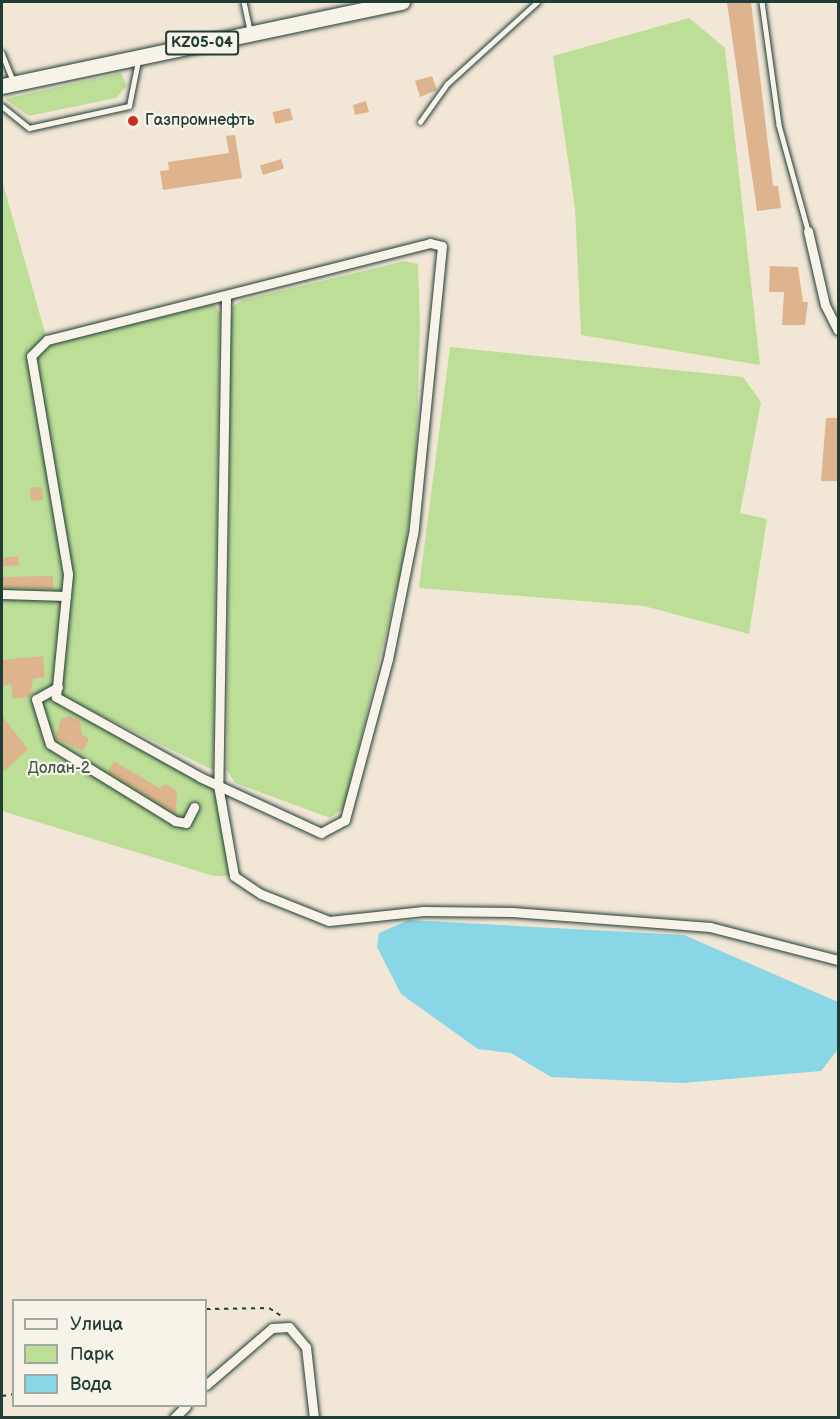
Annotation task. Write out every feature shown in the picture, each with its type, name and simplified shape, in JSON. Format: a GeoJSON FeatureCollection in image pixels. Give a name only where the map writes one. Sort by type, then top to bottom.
{"type":"FeatureCollection","features":[{"type":"Feature","properties":{"kind":"main road","name":"KZ05-04"},"geometry":{"type":"LineString","coordinates":[[8,84],[402,2]]}},
{"type":"Feature","properties":{"kind":"street"},"geometry":{"type":"LineString","coordinates":[[808,231],[825,305],[838,330]]}},
{"type":"Feature","properties":{"kind":"street"},"geometry":{"type":"LineString","coordinates":[[430,243],[442,246],[413,534],[388,659],[345,820],[321,833],[218,785],[67,708],[56,697],[66,596],[59,513],[31,356],[47,340],[226,298],[430,243]]}},
{"type":"Feature","properties":{"kind":"street"},"geometry":{"type":"LineString","coordinates":[[226,298],[218,785],[234,876],[261,894],[329,921],[423,912],[512,912],[711,927],[838,960]]}},
{"type":"Feature","properties":{"kind":"street"},"geometry":{"type":"LineString","coordinates":[[2,594],[66,596]]}},
{"type":"Feature","properties":{"kind":"street"},"geometry":{"type":"LineString","coordinates":[[58,687],[36,699],[50,744],[175,821],[186,823],[194,807]]}},
{"type":"Feature","properties":{"kind":"street"},"geometry":{"type":"LineString","coordinates":[[207,1384],[272,1328],[290,1327],[306,1347],[314,1418]]}},
{"type":"Feature","properties":{"kind":"street"},"geometry":{"type":"LineString","coordinates":[[174,1418],[185,1407]]}},
{"type":"Feature","properties":{"kind":"lane"},"geometry":{"type":"LineString","coordinates":[[244,2],[250,33]]}},
{"type":"Feature","properties":{"kind":"lane"},"geometry":{"type":"LineString","coordinates":[[420,122],[447,84],[537,2]]}},
{"type":"Feature","properties":{"kind":"lane"},"geometry":{"type":"LineString","coordinates":[[762,2],[779,125],[808,231]]}},
{"type":"Feature","properties":{"kind":"lane"},"geometry":{"type":"LineString","coordinates":[[2,53],[8,84]]}},
{"type":"Feature","properties":{"kind":"lane"},"geometry":{"type":"LineString","coordinates":[[2,106],[29,128],[129,106],[139,57]]}},
{"type":"Feature","properties":{"kind":"path"},"geometry":{"type":"LineString","coordinates":[[207,1309],[269,1308],[290,1327]]}},
{"type":"Feature","properties":{"kind":"green space"},"geometry":{"type":"Polygon","coordinates":[[[689,18],[725,48],[760,365],[581,335],[575,208],[553,56],[689,18]]]}},
{"type":"Feature","properties":{"kind":"green space"},"geometry":{"type":"Polygon","coordinates":[[[121,73],[127,86],[116,98],[29,116],[5,99],[121,73]]]}},
{"type":"Feature","properties":{"kind":"green space","name":"Долан-2"},"geometry":{"type":"Polygon","coordinates":[[[2,180],[47,340],[34,350],[68,574],[56,697],[218,785],[234,876],[214,876],[2,811],[2,180]]]}},
{"type":"Feature","properties":{"kind":"green space"},"geometry":{"type":"Polygon","coordinates":[[[405,261],[418,264],[420,326],[416,459],[405,553],[344,808],[330,818],[235,783],[227,770],[230,329],[233,307],[242,300],[405,261]]]}},
{"type":"Feature","properties":{"kind":"green space"},"geometry":{"type":"Polygon","coordinates":[[[214,304],[220,314],[213,770],[63,697],[60,689],[70,573],[33,359],[48,344],[214,304]]]}},
{"type":"Feature","properties":{"kind":"green space"},"geometry":{"type":"Polygon","coordinates":[[[450,347],[743,377],[761,402],[740,513],[767,519],[749,634],[644,606],[419,588],[450,347]]]}},
{"type":"Feature","properties":{"kind":"water"},"geometry":{"type":"Polygon","coordinates":[[[409,920],[684,935],[838,1002],[838,1049],[821,1071],[682,1083],[551,1077],[511,1053],[478,1049],[401,994],[377,947],[379,933],[409,920]]]}},
{"type":"Feature","properties":{"kind":"building"},"geometry":{"type":"Polygon","coordinates":[[[727,2],[751,2],[773,186],[778,186],[781,208],[757,211],[727,2]]]}},
{"type":"Feature","properties":{"kind":"building"},"geometry":{"type":"Polygon","coordinates":[[[432,76],[437,90],[420,97],[415,81],[432,76]]]}},
{"type":"Feature","properties":{"kind":"building"},"geometry":{"type":"Polygon","coordinates":[[[366,101],[369,112],[355,115],[353,105],[366,101]]]}},
{"type":"Feature","properties":{"kind":"building"},"geometry":{"type":"Polygon","coordinates":[[[290,108],[293,120],[275,124],[273,112],[290,108]]]}},
{"type":"Feature","properties":{"kind":"building"},"geometry":{"type":"Polygon","coordinates":[[[235,135],[242,178],[163,190],[160,171],[169,170],[168,162],[229,153],[226,136],[235,135]]]}},
{"type":"Feature","properties":{"kind":"building"},"geometry":{"type":"Polygon","coordinates":[[[281,159],[284,169],[263,175],[260,165],[281,159]]]}},
{"type":"Feature","properties":{"kind":"building"},"geometry":{"type":"Polygon","coordinates":[[[770,266],[798,267],[803,302],[808,302],[805,325],[782,325],[784,292],[769,292],[770,266]]]}},
{"type":"Feature","properties":{"kind":"building"},"geometry":{"type":"Polygon","coordinates":[[[826,418],[838,418],[838,481],[821,481],[826,418]]]}},
{"type":"Feature","properties":{"kind":"building"},"geometry":{"type":"Polygon","coordinates":[[[42,487],[43,500],[31,501],[30,488],[42,487]]]}},
{"type":"Feature","properties":{"kind":"building"},"geometry":{"type":"Polygon","coordinates":[[[18,556],[19,565],[3,567],[2,558],[18,556]]]}},
{"type":"Feature","properties":{"kind":"building"},"geometry":{"type":"Polygon","coordinates":[[[53,576],[53,589],[2,587],[2,577],[53,576]]]}},
{"type":"Feature","properties":{"kind":"building"},"geometry":{"type":"Polygon","coordinates":[[[43,656],[45,677],[33,679],[30,697],[13,699],[11,684],[2,686],[2,660],[43,656]]]}},
{"type":"Feature","properties":{"kind":"building"},"geometry":{"type":"Polygon","coordinates":[[[2,716],[28,749],[2,773],[2,716]]]}},
{"type":"Feature","properties":{"kind":"building"},"geometry":{"type":"Polygon","coordinates":[[[69,716],[80,721],[82,735],[89,738],[83,751],[55,738],[61,719],[69,716]]]}},
{"type":"Feature","properties":{"kind":"building"},"geometry":{"type":"Polygon","coordinates":[[[114,761],[159,788],[166,784],[177,791],[176,814],[108,772],[114,761]]]}},
{"type":"Feature","properties":{"kind":"place","name":"Газпромнефть"},"geometry":{"type":"Point","coordinates":[133,121]}}]}
